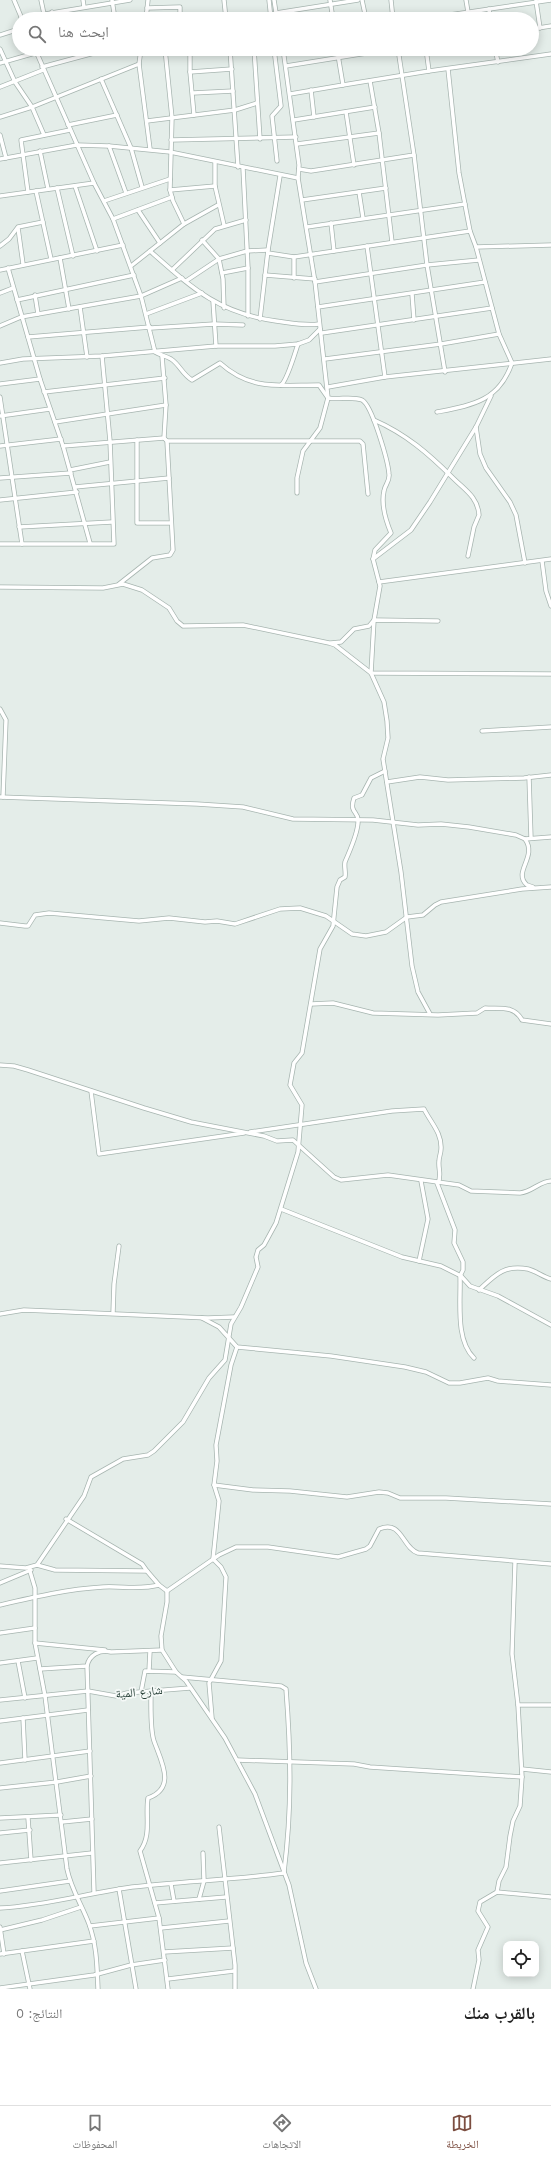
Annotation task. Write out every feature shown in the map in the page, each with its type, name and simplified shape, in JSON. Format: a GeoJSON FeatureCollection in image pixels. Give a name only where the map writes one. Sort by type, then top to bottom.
{"type":"FeatureCollection","features":[{"type":"Feature","properties":{"kind":"street"},"geometry":{"type":"LineString","coordinates":[[14,0],[19,12]]}},
{"type":"Feature","properties":{"kind":"street"},"geometry":{"type":"LineString","coordinates":[[41,0],[44,12]]}},
{"type":"Feature","properties":{"kind":"street"},"geometry":{"type":"LineString","coordinates":[[83,0],[84,7]]}},
{"type":"Feature","properties":{"kind":"street"},"geometry":{"type":"LineString","coordinates":[[52,12],[112,1],[130,0]]}},
{"type":"Feature","properties":{"kind":"street"},"geometry":{"type":"LineString","coordinates":[[147,12],[148,0]]}},
{"type":"Feature","properties":{"kind":"street"},"geometry":{"type":"LineString","coordinates":[[224,0],[225,12]]}},
{"type":"Feature","properties":{"kind":"street"},"geometry":{"type":"LineString","coordinates":[[269,0],[270,12]]}},
{"type":"Feature","properties":{"kind":"street"},"geometry":{"type":"LineString","coordinates":[[274,0],[276,12]]}},
{"type":"Feature","properties":{"kind":"street"},"geometry":{"type":"LineString","coordinates":[[281,12],[331,2],[358,0]]}},
{"type":"Feature","properties":{"kind":"street"},"geometry":{"type":"LineString","coordinates":[[362,0],[365,12]]}},
{"type":"Feature","properties":{"kind":"street"},"geometry":{"type":"LineString","coordinates":[[391,0],[392,12]]}},
{"type":"Feature","properties":{"kind":"street"},"geometry":{"type":"LineString","coordinates":[[466,0],[468,12],[551,0]]}},
{"type":"Feature","properties":{"kind":"street"},"geometry":{"type":"LineString","coordinates":[[112,1],[114,12]]}},
{"type":"Feature","properties":{"kind":"street"},"geometry":{"type":"LineString","coordinates":[[536,1],[538,12]]}},
{"type":"Feature","properties":{"kind":"street"},"geometry":{"type":"LineString","coordinates":[[331,2],[332,12]]}},
{"type":"Feature","properties":{"kind":"street"},"geometry":{"type":"LineString","coordinates":[[147,8],[180,7],[180,12]]}},
{"type":"Feature","properties":{"kind":"street"},"geometry":{"type":"LineString","coordinates":[[539,21],[540,28],[551,26]]}},
{"type":"Feature","properties":{"kind":"street"},"geometry":{"type":"LineString","coordinates":[[0,35],[12,31]]}},
{"type":"Feature","properties":{"kind":"street"},"geometry":{"type":"LineString","coordinates":[[0,49],[15,82],[32,107],[44,135]]}},
{"type":"Feature","properties":{"kind":"street"},"geometry":{"type":"LineString","coordinates":[[539,56],[551,54]]}},
{"type":"Feature","properties":{"kind":"street"},"geometry":{"type":"LineString","coordinates":[[0,63],[20,56]]}},
{"type":"Feature","properties":{"kind":"street"},"geometry":{"type":"LineString","coordinates":[[37,56],[94,183],[114,219],[141,296],[151,328],[156,352],[170,359],[178,366],[184,375],[192,380],[220,363],[232,374],[243,380],[269,386],[319,385],[328,398]]}},
{"type":"Feature","properties":{"kind":"street"},"geometry":{"type":"LineString","coordinates":[[0,87],[15,82],[42,69],[86,56]]}},
{"type":"Feature","properties":{"kind":"street"},"geometry":{"type":"LineString","coordinates":[[140,56],[138,64],[150,149]]}},
{"type":"Feature","properties":{"kind":"street"},"geometry":{"type":"LineString","coordinates":[[166,56],[172,118],[170,190],[184,224]]}},
{"type":"Feature","properties":{"kind":"street"},"geometry":{"type":"LineString","coordinates":[[190,56],[194,115]]}},
{"type":"Feature","properties":{"kind":"street"},"geometry":{"type":"LineString","coordinates":[[231,56],[246,220],[248,316]]}},
{"type":"Feature","properties":{"kind":"street"},"geometry":{"type":"LineString","coordinates":[[254,56],[260,139]]}},
{"type":"Feature","properties":{"kind":"street"},"geometry":{"type":"LineString","coordinates":[[275,56],[281,106],[272,116],[277,161]]}},
{"type":"Feature","properties":{"kind":"street"},"geometry":{"type":"LineString","coordinates":[[284,56],[297,144],[299,170],[298,178],[315,281],[319,324],[328,387],[328,398],[320,428],[303,450],[297,478],[297,493]]}},
{"type":"Feature","properties":{"kind":"street"},"geometry":{"type":"LineString","coordinates":[[286,66],[351,56]]}},
{"type":"Feature","properties":{"kind":"street"},"geometry":{"type":"LineString","coordinates":[[399,56],[414,155],[427,265],[445,372]]}},
{"type":"Feature","properties":{"kind":"street"},"geometry":{"type":"LineString","coordinates":[[427,56],[429,71]]}},
{"type":"Feature","properties":{"kind":"street"},"geometry":{"type":"LineString","coordinates":[[497,56],[498,62]]}},
{"type":"Feature","properties":{"kind":"street"},"geometry":{"type":"LineString","coordinates":[[290,94],[429,71],[538,56]]}},
{"type":"Feature","properties":{"kind":"street"},"geometry":{"type":"LineString","coordinates":[[339,58],[343,85]]}},
{"type":"Feature","properties":{"kind":"street"},"geometry":{"type":"LineString","coordinates":[[0,117],[32,107],[138,64]]}},
{"type":"Feature","properties":{"kind":"street"},"geometry":{"type":"LineString","coordinates":[[190,72],[232,69]]}},
{"type":"Feature","properties":{"kind":"street"},"geometry":{"type":"LineString","coordinates":[[373,559],[411,530],[430,502],[476,426],[491,395],[503,383],[512,363],[499,334],[476,247],[470,232],[465,204],[448,69]]}},
{"type":"Feature","properties":{"kind":"street"},"geometry":{"type":"LineString","coordinates":[[101,79],[131,148],[142,187]]}},
{"type":"Feature","properties":{"kind":"street"},"geometry":{"type":"LineString","coordinates":[[370,81],[379,133],[392,242]]}},
{"type":"Feature","properties":{"kind":"street"},"geometry":{"type":"LineString","coordinates":[[311,90],[314,117]]}},
{"type":"Feature","properties":{"kind":"street"},"geometry":{"type":"LineString","coordinates":[[193,92],[233,91]]}},
{"type":"Feature","properties":{"kind":"street"},"geometry":{"type":"LineString","coordinates":[[147,121],[235,110],[257,103]]}},
{"type":"Feature","properties":{"kind":"street"},"geometry":{"type":"LineString","coordinates":[[294,120],[375,107]]}},
{"type":"Feature","properties":{"kind":"street"},"geometry":{"type":"LineString","coordinates":[[346,112],[354,165]]}},
{"type":"Feature","properties":{"kind":"street"},"geometry":{"type":"LineString","coordinates":[[68,125],[117,115]]}},
{"type":"Feature","properties":{"kind":"street"},"geometry":{"type":"LineString","coordinates":[[28,192],[21,140],[70,130]]}},
{"type":"Feature","properties":{"kind":"street"},"geometry":{"type":"LineString","coordinates":[[297,144],[379,133]]}},
{"type":"Feature","properties":{"kind":"street"},"geometry":{"type":"LineString","coordinates":[[0,135],[6,158]]}},
{"type":"Feature","properties":{"kind":"street"},"geometry":{"type":"LineString","coordinates":[[171,140],[274,139],[296,137]]}},
{"type":"Feature","properties":{"kind":"street"},"geometry":{"type":"LineString","coordinates":[[0,159],[77,145],[109,146],[170,152],[280,176],[298,178]]}},
{"type":"Feature","properties":{"kind":"street"},"geometry":{"type":"LineString","coordinates":[[109,146],[126,193]]}},
{"type":"Feature","properties":{"kind":"street"},"geometry":{"type":"LineString","coordinates":[[40,151],[48,189]]}},
{"type":"Feature","properties":{"kind":"street"},"geometry":{"type":"LineString","coordinates":[[299,170],[311,171],[414,155]]}},
{"type":"Feature","properties":{"kind":"street"},"geometry":{"type":"LineString","coordinates":[[215,162],[215,186],[218,205],[224,225]]}},
{"type":"Feature","properties":{"kind":"street"},"geometry":{"type":"LineString","coordinates":[[260,319],[268,252],[280,176]]}},
{"type":"Feature","properties":{"kind":"street"},"geometry":{"type":"LineString","coordinates":[[104,201],[142,187],[170,179]]}},
{"type":"Feature","properties":{"kind":"street"},"geometry":{"type":"LineString","coordinates":[[0,196],[94,183]]}},
{"type":"Feature","properties":{"kind":"street"},"geometry":{"type":"LineString","coordinates":[[75,186],[98,251]]}},
{"type":"Feature","properties":{"kind":"street"},"geometry":{"type":"LineString","coordinates":[[170,190],[215,186]]}},
{"type":"Feature","properties":{"kind":"street"},"geometry":{"type":"LineString","coordinates":[[57,188],[73,256]]}},
{"type":"Feature","properties":{"kind":"street"},"geometry":{"type":"LineString","coordinates":[[302,200],[386,188]]}},
{"type":"Feature","properties":{"kind":"street"},"geometry":{"type":"LineString","coordinates":[[36,191],[51,259]]}},
{"type":"Feature","properties":{"kind":"street"},"geometry":{"type":"LineString","coordinates":[[359,192],[362,218]]}},
{"type":"Feature","properties":{"kind":"street"},"geometry":{"type":"LineString","coordinates":[[114,219],[172,197]]}},
{"type":"Feature","properties":{"kind":"street"},"geometry":{"type":"LineString","coordinates":[[307,227],[465,204]]}},
{"type":"Feature","properties":{"kind":"street"},"geometry":{"type":"LineString","coordinates":[[130,266],[184,224],[218,205]]}},
{"type":"Feature","properties":{"kind":"street"},"geometry":{"type":"LineString","coordinates":[[138,210],[160,243]]}},
{"type":"Feature","properties":{"kind":"street"},"geometry":{"type":"LineString","coordinates":[[172,270],[215,229],[224,225],[246,220]]}},
{"type":"Feature","properties":{"kind":"street"},"geometry":{"type":"LineString","coordinates":[[0,246],[15,232],[18,227],[43,222]]}},
{"type":"Feature","properties":{"kind":"street"},"geometry":{"type":"LineString","coordinates":[[331,224],[334,251]]}},
{"type":"Feature","properties":{"kind":"street"},"geometry":{"type":"LineString","coordinates":[[18,227],[23,264]]}},
{"type":"Feature","properties":{"kind":"street"},"geometry":{"type":"LineString","coordinates":[[186,281],[219,259],[247,251],[268,252],[294,257],[470,232]]}},
{"type":"Feature","properties":{"kind":"street"},"geometry":{"type":"LineString","coordinates":[[202,240],[219,259],[222,273],[224,308]]}},
{"type":"Feature","properties":{"kind":"street"},"geometry":{"type":"LineString","coordinates":[[476,247],[551,244]]}},
{"type":"Feature","properties":{"kind":"street"},"geometry":{"type":"LineString","coordinates":[[0,270],[23,264],[73,256],[123,245]]}},
{"type":"Feature","properties":{"kind":"street"},"geometry":{"type":"LineString","coordinates":[[366,246],[385,378]]}},
{"type":"Feature","properties":{"kind":"street"},"geometry":{"type":"LineString","coordinates":[[150,250],[182,278],[224,308],[260,319],[303,325],[319,324]]}},
{"type":"Feature","properties":{"kind":"street"},"geometry":{"type":"LineString","coordinates":[[294,257],[294,278]]}},
{"type":"Feature","properties":{"kind":"street"},"geometry":{"type":"LineString","coordinates":[[60,258],[69,309]]}},
{"type":"Feature","properties":{"kind":"street"},"geometry":{"type":"LineString","coordinates":[[265,275],[315,281],[427,265],[479,260]]}},
{"type":"Feature","properties":{"kind":"street"},"geometry":{"type":"LineString","coordinates":[[8,268],[44,392],[64,446],[90,543]]}},
{"type":"Feature","properties":{"kind":"street"},"geometry":{"type":"LineString","coordinates":[[222,273],[248,268]]}},
{"type":"Feature","properties":{"kind":"street"},"geometry":{"type":"LineString","coordinates":[[17,300],[134,275]]}},
{"type":"Feature","properties":{"kind":"street"},"geometry":{"type":"LineString","coordinates":[[0,326],[21,317],[141,296],[182,278]]}},
{"type":"Feature","properties":{"kind":"street"},"geometry":{"type":"LineString","coordinates":[[318,307],[485,282]]}},
{"type":"Feature","properties":{"kind":"street"},"geometry":{"type":"LineString","coordinates":[[0,293],[13,288]]}},
{"type":"Feature","properties":{"kind":"street"},"geometry":{"type":"LineString","coordinates":[[146,314],[202,293]]}},
{"type":"Feature","properties":{"kind":"street"},"geometry":{"type":"LineString","coordinates":[[412,294],[414,320]]}},
{"type":"Feature","properties":{"kind":"street"},"geometry":{"type":"LineString","coordinates":[[35,295],[38,314]]}},
{"type":"Feature","properties":{"kind":"street"},"geometry":{"type":"LineString","coordinates":[[213,301],[216,346]]}},
{"type":"Feature","properties":{"kind":"street"},"geometry":{"type":"LineString","coordinates":[[80,307],[87,357]]}},
{"type":"Feature","properties":{"kind":"street"},"geometry":{"type":"LineString","coordinates":[[0,363],[34,359],[102,356],[216,346],[298,344],[306,342],[321,331],[436,318],[492,308]]}},
{"type":"Feature","properties":{"kind":"street"},"geometry":{"type":"LineString","coordinates":[[28,337],[214,324],[243,326]]}},
{"type":"Feature","properties":{"kind":"street"},"geometry":{"type":"LineString","coordinates":[[325,359],[441,344],[499,334]]}},
{"type":"Feature","properties":{"kind":"street"},"geometry":{"type":"LineString","coordinates":[[280,385],[286,381],[298,344]]}},
{"type":"Feature","properties":{"kind":"street"},"geometry":{"type":"LineString","coordinates":[[0,544],[114,544],[110,441],[102,356]]}},
{"type":"Feature","properties":{"kind":"street"},"geometry":{"type":"LineString","coordinates":[[118,585],[152,558],[172,553],[167,441],[164,438],[166,405],[165,378],[162,356]]}},
{"type":"Feature","properties":{"kind":"street"},"geometry":{"type":"LineString","coordinates":[[328,387],[385,378],[551,359]]}},
{"type":"Feature","properties":{"kind":"street"},"geometry":{"type":"LineString","coordinates":[[44,392],[165,378]]}},
{"type":"Feature","properties":{"kind":"street"},"geometry":{"type":"LineString","coordinates":[[0,384],[40,379]]}},
{"type":"Feature","properties":{"kind":"street"},"geometry":{"type":"LineString","coordinates":[[437,412],[472,404],[491,395]]}},
{"type":"Feature","properties":{"kind":"street"},"geometry":{"type":"LineString","coordinates":[[0,397],[22,544]]}},
{"type":"Feature","properties":{"kind":"street"},"geometry":{"type":"LineString","coordinates":[[328,398],[356,398],[368,404],[390,475],[383,498],[387,522],[391,533],[375,550],[373,559],[379,582],[374,620],[371,673],[384,702],[386,714],[388,738],[383,759],[407,917],[414,980],[430,1014]]}},
{"type":"Feature","properties":{"kind":"street"},"geometry":{"type":"LineString","coordinates":[[55,422],[166,405]]}},
{"type":"Feature","properties":{"kind":"street"},"geometry":{"type":"LineString","coordinates":[[2,416],[50,409]]}},
{"type":"Feature","properties":{"kind":"street"},"geometry":{"type":"LineString","coordinates":[[374,420],[414,442],[470,492],[479,512],[468,556]]}},
{"type":"Feature","properties":{"kind":"street"},"geometry":{"type":"LineString","coordinates":[[476,426],[480,454],[486,468],[510,502],[516,516],[525,563]]}},
{"type":"Feature","properties":{"kind":"street"},"geometry":{"type":"LineString","coordinates":[[64,446],[110,441],[164,438]]}},
{"type":"Feature","properties":{"kind":"street"},"geometry":{"type":"LineString","coordinates":[[0,446],[61,439]]}},
{"type":"Feature","properties":{"kind":"street"},"geometry":{"type":"LineString","coordinates":[[137,440],[137,523],[171,523]]}},
{"type":"Feature","properties":{"kind":"street"},"geometry":{"type":"LineString","coordinates":[[167,441],[357,441],[363,444],[368,494]]}},
{"type":"Feature","properties":{"kind":"street"},"geometry":{"type":"LineString","coordinates":[[0,478],[70,472],[110,462]]}},
{"type":"Feature","properties":{"kind":"street"},"geometry":{"type":"LineString","coordinates":[[75,487],[169,478]]}},
{"type":"Feature","properties":{"kind":"street"},"geometry":{"type":"LineString","coordinates":[[0,500],[77,492]]}},
{"type":"Feature","properties":{"kind":"street"},"geometry":{"type":"LineString","coordinates":[[19,527],[112,522]]}},
{"type":"Feature","properties":{"kind":"street"},"geometry":{"type":"LineString","coordinates":[[379,582],[551,559]]}},
{"type":"Feature","properties":{"kind":"street"},"geometry":{"type":"LineString","coordinates":[[542,561],[546,591],[551,606]]}},
{"type":"Feature","properties":{"kind":"street"},"geometry":{"type":"LineString","coordinates":[[0,587],[103,588],[123,584],[142,590],[169,608],[177,621],[183,626],[243,625],[329,643],[335,645],[371,673],[551,674]]}},
{"type":"Feature","properties":{"kind":"street"},"geometry":{"type":"LineString","coordinates":[[329,643],[341,642],[354,629],[370,626],[374,620]]}},
{"type":"Feature","properties":{"kind":"street"},"geometry":{"type":"LineString","coordinates":[[374,620],[438,621]]}},
{"type":"Feature","properties":{"kind":"street"},"geometry":{"type":"LineString","coordinates":[[0,709],[6,716],[1,797],[243,807],[293,819],[358,820],[469,827],[516,835],[525,839],[551,837]]}},
{"type":"Feature","properties":{"kind":"street"},"geometry":{"type":"LineString","coordinates":[[482,731],[551,727]]}},
{"type":"Feature","properties":{"kind":"street"},"geometry":{"type":"LineString","coordinates":[[0,1583],[37,1565],[66,1519],[86,1492],[91,1477],[123,1459],[148,1455],[154,1451],[183,1422],[209,1378],[225,1360],[230,1328],[234,1317],[241,1307],[258,1267],[256,1257],[258,1250],[264,1245],[276,1224],[299,1144],[302,1105],[290,1085],[294,1062],[302,1053],[320,949],[332,930],[337,887],[340,880],[345,877],[345,862],[352,850],[358,820],[353,811],[354,798],[362,795],[371,778],[385,771]]}},
{"type":"Feature","properties":{"kind":"street"},"geometry":{"type":"LineString","coordinates":[[387,782],[420,777],[448,780],[551,775]]}},
{"type":"Feature","properties":{"kind":"street"},"geometry":{"type":"LineString","coordinates":[[529,777],[531,838]]}},
{"type":"Feature","properties":{"kind":"street"},"geometry":{"type":"LineString","coordinates":[[525,839],[529,846],[529,853],[523,869],[523,881],[527,885],[542,888]]}},
{"type":"Feature","properties":{"kind":"street"},"geometry":{"type":"LineString","coordinates":[[0,923],[28,926],[36,915],[49,913],[132,920],[169,918],[205,922],[217,921],[235,924],[286,908],[300,908],[314,911],[326,916],[352,934],[366,936],[384,933],[407,917],[423,915],[441,902],[522,889],[551,887]]}},
{"type":"Feature","properties":{"kind":"street"},"geometry":{"type":"LineString","coordinates":[[311,1004],[333,1003],[373,1013],[477,1014],[485,1008],[511,1009],[516,1010],[522,1020],[537,1024],[551,1024]]}},
{"type":"Feature","properties":{"kind":"street"},"geometry":{"type":"LineString","coordinates":[[0,1065],[14,1066],[28,1070],[191,1122],[247,1133],[277,1141],[291,1140],[299,1144],[338,1179],[388,1175],[459,1186],[471,1190],[520,1193],[527,1192],[546,1181],[551,1181]]}},
{"type":"Feature","properties":{"kind":"street"},"geometry":{"type":"LineString","coordinates":[[91,1091],[99,1154],[409,1109],[424,1109],[431,1122],[438,1130],[441,1147],[439,1162],[440,1179],[438,1183],[455,1230],[454,1243],[463,1262],[463,1270],[460,1276],[463,1341],[467,1352],[474,1358]]}},
{"type":"Feature","properties":{"kind":"street"},"geometry":{"type":"LineString","coordinates":[[419,1261],[428,1219],[421,1181]]}},
{"type":"Feature","properties":{"kind":"street"},"geometry":{"type":"LineString","coordinates":[[281,1209],[402,1257],[441,1266],[460,1276],[470,1286],[498,1296],[551,1325]]}},
{"type":"Feature","properties":{"kind":"street"},"geometry":{"type":"LineString","coordinates":[[113,1313],[114,1284],[119,1246]]}},
{"type":"Feature","properties":{"kind":"street"},"geometry":{"type":"LineString","coordinates":[[479,1290],[498,1272],[510,1269],[527,1269],[551,1278]]}},
{"type":"Feature","properties":{"kind":"street"},"geometry":{"type":"LineString","coordinates":[[0,1314],[24,1310],[202,1318],[234,1317]]}},
{"type":"Feature","properties":{"kind":"street"},"geometry":{"type":"LineString","coordinates":[[202,1318],[218,1327],[237,1347],[331,1356],[404,1367],[426,1372],[449,1383],[460,1383],[488,1378],[498,1381],[551,1385]]}},
{"type":"Feature","properties":{"kind":"street"},"geometry":{"type":"LineString","coordinates":[[213,1559],[219,1501],[214,1485],[218,1431],[231,1365],[237,1347]]}},
{"type":"Feature","properties":{"kind":"street"},"geometry":{"type":"LineString","coordinates":[[214,1485],[253,1490],[290,1491],[347,1496],[378,1492],[388,1493],[400,1498],[446,1498],[551,1504]]}},
{"type":"Feature","properties":{"kind":"street"},"geometry":{"type":"LineString","coordinates":[[66,1519],[142,1564],[159,1585],[166,1591],[167,1602],[161,1636],[162,1650],[176,1672],[182,1676],[212,1719],[237,1760],[258,1799],[296,1912],[308,1970],[316,1989]]}},
{"type":"Feature","properties":{"kind":"street"},"geometry":{"type":"LineString","coordinates":[[166,1591],[229,1549],[245,1547],[287,1549],[338,1557],[370,1546],[380,1529],[389,1526],[398,1531],[410,1549],[418,1553],[551,1564]]}},
{"type":"Feature","properties":{"kind":"street"},"geometry":{"type":"LineString","coordinates":[[212,1719],[210,1680],[221,1661],[226,1577],[221,1567],[213,1559]]}},
{"type":"Feature","properties":{"kind":"street"},"geometry":{"type":"LineString","coordinates":[[496,1892],[499,1881],[506,1867],[513,1821],[520,1806],[522,1777],[518,1705],[512,1654],[515,1562]]}},
{"type":"Feature","properties":{"kind":"street"},"geometry":{"type":"LineString","coordinates":[[37,1565],[55,1570],[147,1571]]}},
{"type":"Feature","properties":{"kind":"street"},"geometry":{"type":"LineString","coordinates":[[0,1566],[30,1569]]}},
{"type":"Feature","properties":{"kind":"street"},"geometry":{"type":"LineString","coordinates":[[30,1569],[34,1580],[35,1643],[45,1696],[70,1882],[90,1926],[94,1941],[97,1954],[98,1989]]}},
{"type":"Feature","properties":{"kind":"street"},"geometry":{"type":"LineString","coordinates":[[0,1606],[35,1599],[60,1591],[104,1587],[147,1588],[159,1585]]}},
{"type":"Feature","properties":{"kind":"street"},"geometry":{"type":"LineString","coordinates":[[0,1633],[35,1628]]}},
{"type":"Feature","properties":{"kind":"street"},"geometry":{"type":"LineString","coordinates":[[35,1643],[94,1647],[105,1650],[162,1650]]}},
{"type":"Feature","properties":{"kind":"street"},"geometry":{"type":"LineString","coordinates":[[94,1892],[87,1666],[88,1659],[105,1650]]}},
{"type":"Feature","properties":{"kind":"street"},"geometry":{"type":"LineString","coordinates":[[150,1651],[150,1671]]}},
{"type":"Feature","properties":{"kind":"street"},"geometry":{"type":"LineString","coordinates":[[0,1663],[37,1658]]}},
{"type":"Feature","properties":{"kind":"street"},"geometry":{"type":"LineString","coordinates":[[18,1661],[25,1698]]}},
{"type":"Feature","properties":{"kind":"street"},"geometry":{"type":"LineString","coordinates":[[40,1669],[87,1666]]}},
{"type":"Feature","properties":{"kind":"street"},"geometry":{"type":"LineString","coordinates":[[141,1692],[144,1672],[176,1672]]}},
{"type":"Feature","properties":{"kind":"street"},"geometry":{"type":"LineString","coordinates":[[182,1676],[285,1687],[290,1732],[290,1826],[284,1873]]}},
{"type":"Feature","properties":{"kind":"street","name":"شارع المية"},"geometry":{"type":"LineString","coordinates":[[0,1700],[88,1691],[116,1696],[127,1693],[190,1688]]}},
{"type":"Feature","properties":{"kind":"street"},"geometry":{"type":"LineString","coordinates":[[151,1691],[154,1740],[164,1768],[164,1786],[157,1795],[148,1798],[147,1809],[149,1823],[145,1844],[140,1851],[159,1918],[166,1960],[168,1989]]}},
{"type":"Feature","properties":{"kind":"street"},"geometry":{"type":"LineString","coordinates":[[518,1705],[551,1705]]}},
{"type":"Feature","properties":{"kind":"street"},"geometry":{"type":"LineString","coordinates":[[0,1721],[88,1710]]}},
{"type":"Feature","properties":{"kind":"street"},"geometry":{"type":"LineString","coordinates":[[23,1718],[25,1760]]}},
{"type":"Feature","properties":{"kind":"street"},"geometry":{"type":"LineString","coordinates":[[0,1763],[90,1751]]}},
{"type":"Feature","properties":{"kind":"street"},"geometry":{"type":"LineString","coordinates":[[237,1760],[290,1762],[310,1761],[331,1764],[354,1764],[370,1767],[522,1777]]}},
{"type":"Feature","properties":{"kind":"street"},"geometry":{"type":"LineString","coordinates":[[522,1770],[551,1772]]}},
{"type":"Feature","properties":{"kind":"street"},"geometry":{"type":"LineString","coordinates":[[0,1788],[57,1782],[91,1776]]}},
{"type":"Feature","properties":{"kind":"street"},"geometry":{"type":"LineString","coordinates":[[0,1818],[28,1818],[61,1815]]}},
{"type":"Feature","properties":{"kind":"street"},"geometry":{"type":"LineString","coordinates":[[28,1818],[31,1860]]}},
{"type":"Feature","properties":{"kind":"street"},"geometry":{"type":"LineString","coordinates":[[62,1822],[92,1819]]}},
{"type":"Feature","properties":{"kind":"street"},"geometry":{"type":"LineString","coordinates":[[219,1827],[235,1964],[235,1989]]}},
{"type":"Feature","properties":{"kind":"street"},"geometry":{"type":"LineString","coordinates":[[0,1833],[30,1830]]}},
{"type":"Feature","properties":{"kind":"street"},"geometry":{"type":"LineString","coordinates":[[0,1864],[92,1853]]}},
{"type":"Feature","properties":{"kind":"street"},"geometry":{"type":"LineString","coordinates":[[199,1899],[204,1881],[203,1853]]}},
{"type":"Feature","properties":{"kind":"street"},"geometry":{"type":"LineString","coordinates":[[0,1908],[94,1892],[224,1878],[250,1878],[284,1873]]}},
{"type":"Feature","properties":{"kind":"street"},"geometry":{"type":"LineString","coordinates":[[0,1891],[70,1882]]}},
{"type":"Feature","properties":{"kind":"street"},"geometry":{"type":"LineString","coordinates":[[171,1884],[174,1901]]}},
{"type":"Feature","properties":{"kind":"street"},"geometry":{"type":"LineString","coordinates":[[119,1889],[123,1922],[136,1989]]}},
{"type":"Feature","properties":{"kind":"street"},"geometry":{"type":"LineString","coordinates":[[473,1989],[479,1960],[478,1950],[488,1927],[479,1913],[478,1907],[480,1902],[496,1892],[551,1897]]}},
{"type":"Feature","properties":{"kind":"street"},"geometry":{"type":"LineString","coordinates":[[155,1903],[226,1897]]}},
{"type":"Feature","properties":{"kind":"street"},"geometry":{"type":"LineString","coordinates":[[81,1907],[42,1920],[0,1928],[2,1954],[94,1941]]}},
{"type":"Feature","properties":{"kind":"street"},"geometry":{"type":"LineString","coordinates":[[90,1926],[159,1918]]}},
{"type":"Feature","properties":{"kind":"street"},"geometry":{"type":"LineString","coordinates":[[161,1928],[229,1921]]}},
{"type":"Feature","properties":{"kind":"street"},"geometry":{"type":"LineString","coordinates":[[164,1952],[233,1948]]}},
{"type":"Feature","properties":{"kind":"street"},"geometry":{"type":"LineString","coordinates":[[22,1951],[30,1989]]}},
{"type":"Feature","properties":{"kind":"street"},"geometry":{"type":"LineString","coordinates":[[0,1988],[98,1974],[131,1965],[166,1960]]}},
{"type":"Feature","properties":{"kind":"street"},"geometry":{"type":"LineString","coordinates":[[168,1979],[234,1971]]}}]}
